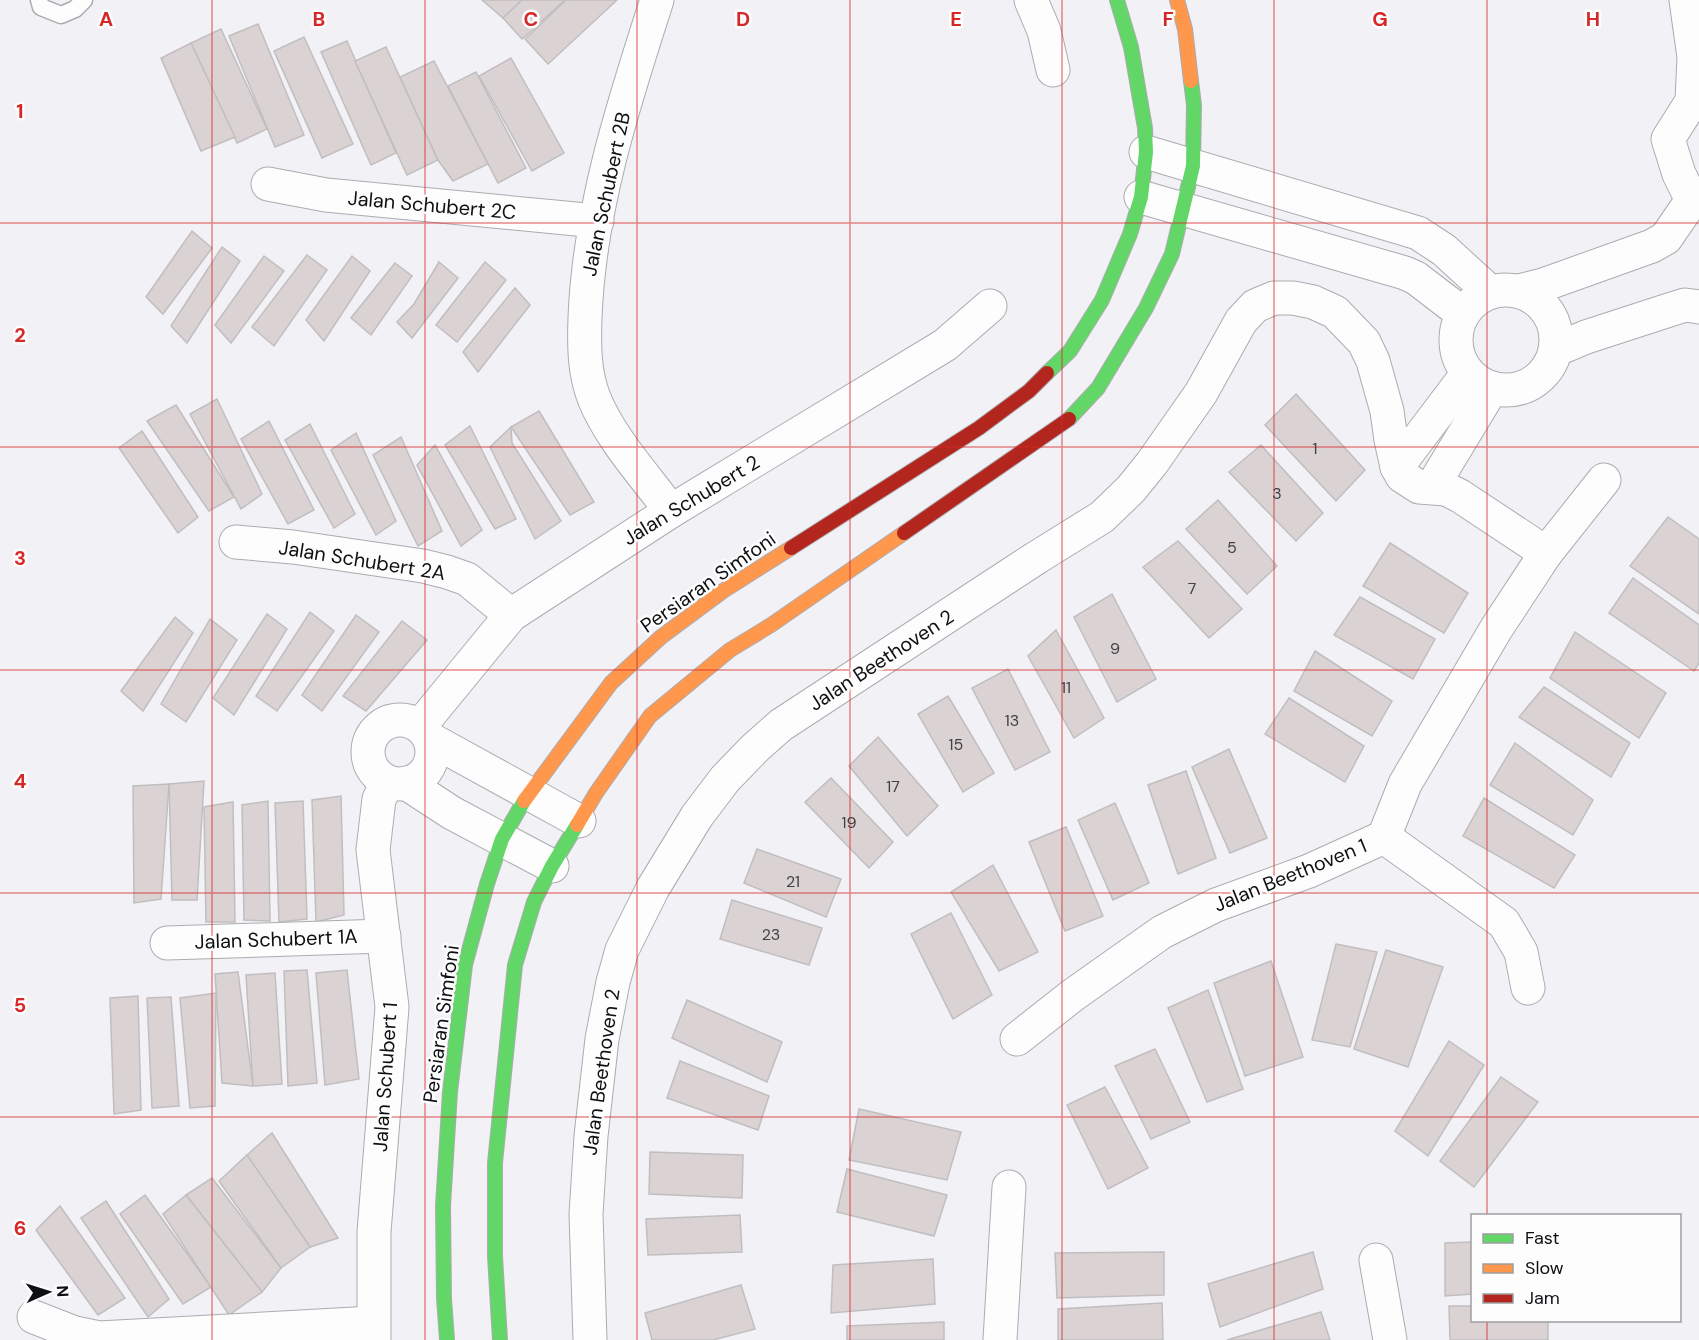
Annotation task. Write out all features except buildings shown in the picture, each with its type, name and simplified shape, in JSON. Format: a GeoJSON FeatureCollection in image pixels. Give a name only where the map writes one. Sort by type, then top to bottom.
{"type":"FeatureCollection","features":[{"type":"Feature","properties":{"kind":"street","name":"Jalan Schubert 2B"},"geometry":{"type":"LineString","coordinates":[[657,0],[617,134],[597,221],[586,287],[584,338],[586,372],[595,399],[610,428],[671,511]]}},
{"type":"Feature","properties":{"kind":"street"},"geometry":{"type":"LineString","coordinates":[[1031,0],[1044,31],[1053,70]]}},
{"type":"Feature","properties":{"kind":"street","name":"Persiaran Simfoni"},"geometry":{"type":"LineString","coordinates":[[447,1340],[443,1206],[450,1092],[465,965],[502,839],[529,793],[611,684],[661,636],[723,591],[979,428],[1029,391],[1070,351],[1102,300],[1130,234],[1141,197],[1146,152],[1145,128],[1131,47],[1117,0]]}},
{"type":"Feature","properties":{"kind":"street"},"geometry":{"type":"LineString","coordinates":[[500,1340],[495,1256],[495,1163],[506,1047],[515,966],[534,902],[552,866],[596,793],[651,716],[730,650],[771,625],[1067,421],[1098,388],[1146,308],[1172,254],[1193,166],[1194,105],[1185,29],[1177,0]]}},
{"type":"Feature","properties":{"kind":"street"},"geometry":{"type":"LineString","coordinates":[[1146,152],[1418,233],[1504,292],[1533,297],[1545,308],[1553,321],[1556,337],[1555,350],[1548,367],[1538,379],[1524,387],[1508,390],[1480,381],[1461,363],[1456,338],[1463,314],[1479,297],[1504,292],[1543,285],[1652,246],[1666,238],[1696,201],[1679,174],[1668,139],[1692,101],[1695,57],[1686,0]]}},
{"type":"Feature","properties":{"kind":"street","name":"Jalan Schubert 2C"},"geometry":{"type":"LineString","coordinates":[[268,184],[326,195],[597,221]]}},
{"type":"Feature","properties":{"kind":"street"},"geometry":{"type":"LineString","coordinates":[[1141,197],[1405,273],[1422,282],[1463,314]]}},
{"type":"Feature","properties":{"kind":"street","name":"Jalan Beethoven 2"},"geometry":{"type":"LineString","coordinates":[[590,1340],[586,1214],[591,1136],[601,1050],[613,982],[622,950],[653,888],[697,816],[725,779],[754,748],[781,725],[1102,517],[1131,489],[1152,463],[1201,393],[1241,321],[1255,306],[1274,298],[1293,298],[1313,302],[1335,312],[1364,342],[1373,361],[1387,411],[1391,440],[1410,476]]}},
{"type":"Feature","properties":{"kind":"street"},"geometry":{"type":"LineString","coordinates":[[1555,350],[1586,337],[1685,305],[1699,307]]}},
{"type":"Feature","properties":{"kind":"street","name":"Jalan Schubert 2"},"geometry":{"type":"LineString","coordinates":[[425,732],[511,615],[671,511],[945,345],[990,306]]}},
{"type":"Feature","properties":{"kind":"street"},"geometry":{"type":"LineString","coordinates":[[1480,381],[1410,476],[1461,496],[1546,553]]}},
{"type":"Feature","properties":{"kind":"street","name":"Jalan Beethoven 1"},"geometry":{"type":"LineString","coordinates":[[1017,1039],[1073,995],[1162,932],[1216,905],[1309,871],[1384,837],[1405,784],[1496,629],[1546,553],[1605,480]]}},
{"type":"Feature","properties":{"kind":"street","name":"Jalan Schubert 2A"},"geometry":{"type":"LineString","coordinates":[[236,542],[316,551],[439,570],[467,579],[511,615]]}},
{"type":"Feature","properties":{"kind":"street"},"geometry":{"type":"LineString","coordinates":[[552,866],[397,783],[379,777],[369,760],[368,750],[374,731],[391,720],[411,721],[425,732],[579,821]]}},
{"type":"Feature","properties":{"kind":"street"},"geometry":{"type":"LineString","coordinates":[[397,783],[421,777],[430,764],[432,747],[425,732]]}},
{"type":"Feature","properties":{"kind":"street","name":"Jalan Schubert 1"},"geometry":{"type":"LineString","coordinates":[[373,1332],[374,1232],[392,1008],[373,850],[379,799],[397,783]]}},
{"type":"Feature","properties":{"kind":"street"},"geometry":{"type":"LineString","coordinates":[[1384,837],[1504,923],[1521,952],[1528,988]]}},
{"type":"Feature","properties":{"kind":"street","name":"Jalan Schubert 1A"},"geometry":{"type":"LineString","coordinates":[[167,943],[384,936]]}},
{"type":"Feature","properties":{"kind":"street"},"geometry":{"type":"LineString","coordinates":[[1000,1340],[1009,1187]]}},
{"type":"Feature","properties":{"kind":"street"},"geometry":{"type":"LineString","coordinates":[[1376,1260],[1390,1340]]}},
{"type":"Feature","properties":{"kind":"street"},"geometry":{"type":"LineString","coordinates":[[34,1317],[75,1333],[99,1338],[373,1332]]}},
{"type":"Feature","properties":{"kind":"lane"},"geometry":{"type":"LineString","coordinates":[[39,0],[41,7],[61,15],[75,9],[84,0]]}},
{"type":"Feature","properties":{"kind":"traffic: fast"},"geometry":{"type":"LineString","coordinates":[[1047,373],[1070,351],[1102,300],[1130,234],[1141,197],[1146,152],[1145,128],[1131,47],[1117,0]]}},
{"type":"Feature","properties":{"kind":"traffic: fast"},"geometry":{"type":"LineString","coordinates":[[1069,419],[1098,388],[1146,308],[1172,254],[1193,166],[1194,105],[1191,81]]}},
{"type":"Feature","properties":{"kind":"traffic: fast"},"geometry":{"type":"LineString","coordinates":[[447,1340],[443,1206],[450,1092],[465,965],[502,839],[524,801]]}},
{"type":"Feature","properties":{"kind":"traffic: fast"},"geometry":{"type":"LineString","coordinates":[[500,1340],[495,1256],[495,1163],[515,965],[534,902],[552,866],[577,825]]}},
{"type":"Feature","properties":{"kind":"traffic: slow"},"geometry":{"type":"LineString","coordinates":[[1177,0],[1185,29],[1191,81]]}},
{"type":"Feature","properties":{"kind":"traffic: slow"},"geometry":{"type":"LineString","coordinates":[[577,825],[596,793],[650,716],[730,650],[771,625],[904,533]]}},
{"type":"Feature","properties":{"kind":"traffic: slow"},"geometry":{"type":"LineString","coordinates":[[524,801],[611,683],[661,637],[723,591],[791,548]]}},
{"type":"Feature","properties":{"kind":"traffic: jam"},"geometry":{"type":"LineString","coordinates":[[791,548],[979,428],[1029,391],[1047,373]]}},
{"type":"Feature","properties":{"kind":"traffic: jam"},"geometry":{"type":"LineString","coordinates":[[904,533],[1069,419]]}}]}
